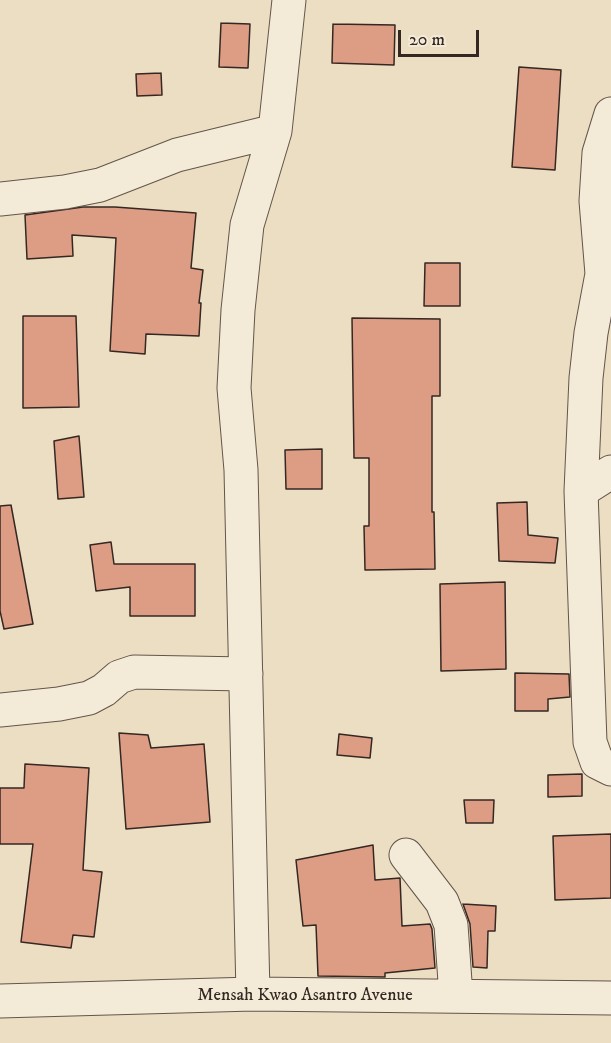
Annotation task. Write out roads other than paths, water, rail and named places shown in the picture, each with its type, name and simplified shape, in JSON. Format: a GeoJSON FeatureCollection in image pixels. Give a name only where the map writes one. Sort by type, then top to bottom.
{"type":"FeatureCollection","features":[{"type":"Feature","properties":{"kind":"street"},"geometry":{"type":"LineString","coordinates":[[254,993],[241,470],[234,388],[237,321],[247,225],[275,131],[289,0]]}},
{"type":"Feature","properties":{"kind":"street"},"geometry":{"type":"LineString","coordinates":[[611,114],[599,153],[596,201],[602,274],[591,333],[586,378],[581,490],[590,742],[597,762],[611,768]]}},
{"type":"Feature","properties":{"kind":"street"},"geometry":{"type":"LineString","coordinates":[[0,198],[65,192],[100,185],[177,155],[275,131]]}},
{"type":"Feature","properties":{"kind":"street"},"geometry":{"type":"LineString","coordinates":[[581,490],[611,472]]}},
{"type":"Feature","properties":{"kind":"street"},"geometry":{"type":"LineString","coordinates":[[0,710],[59,704],[89,698],[104,690],[119,677],[134,672],[246,674]]}},
{"type":"Feature","properties":{"kind":"street"},"geometry":{"type":"LineString","coordinates":[[406,855],[442,902],[451,925],[456,996]]}},
{"type":"Feature","properties":{"kind":"street","name":"Mensah Kwao Asantro Avenue"},"geometry":{"type":"LineString","coordinates":[[0,1001],[254,993],[611,998]]}}]}
